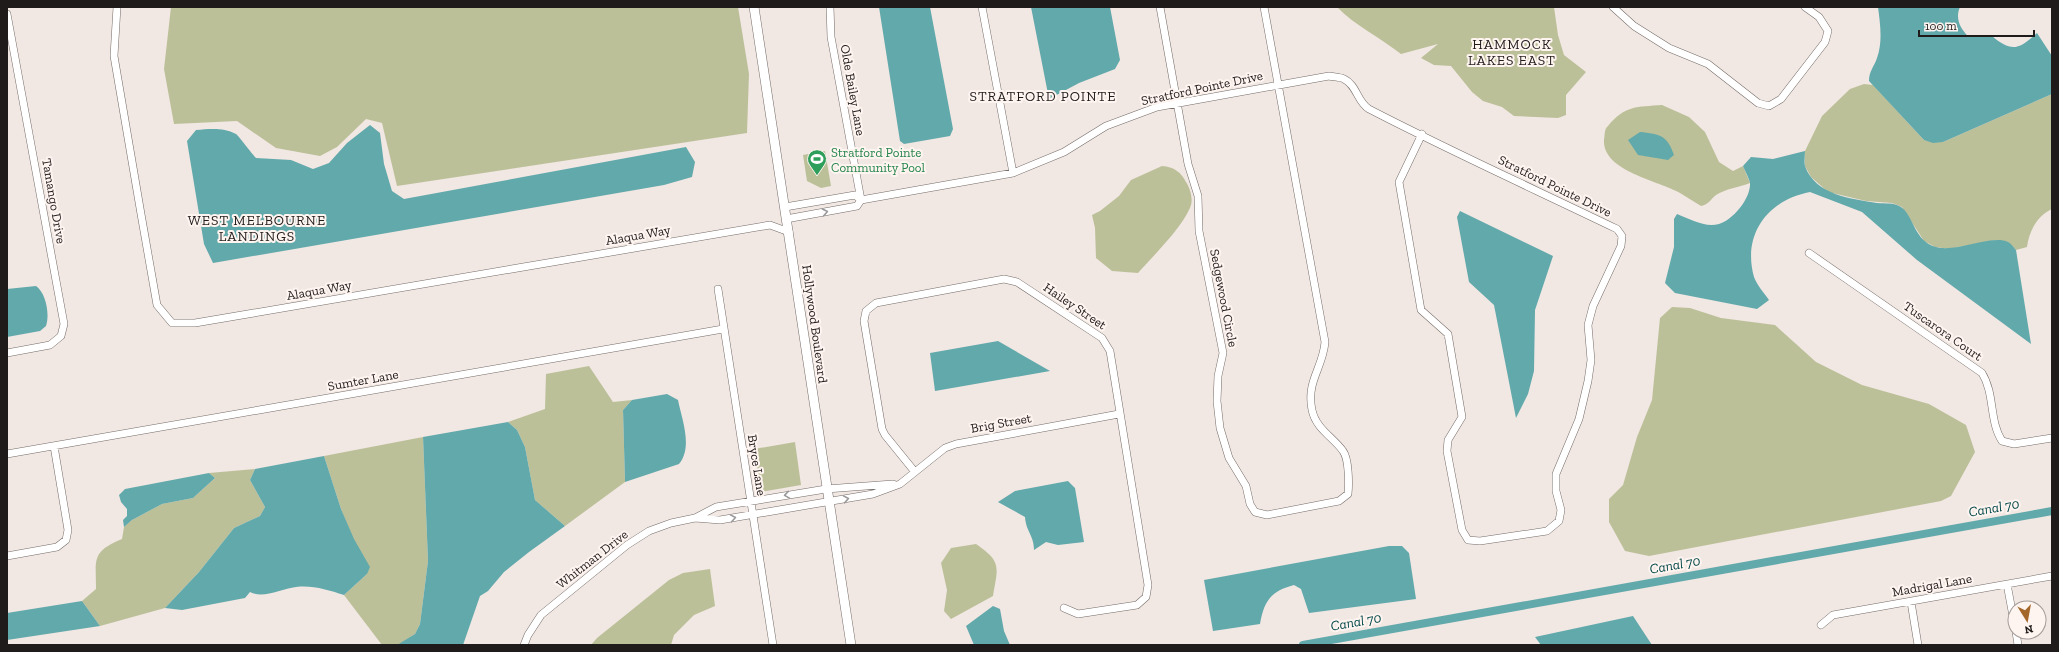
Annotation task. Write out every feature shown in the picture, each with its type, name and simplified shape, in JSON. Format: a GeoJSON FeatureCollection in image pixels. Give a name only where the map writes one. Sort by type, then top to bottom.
{"type":"FeatureCollection","features":[{"type":"Feature","properties":{"kind":"street","name":"Alaqua Way"},"geometry":{"type":"LineString","coordinates":[[117,7],[114,56],[157,305],[172,323],[196,323],[770,225],[789,232]]}},
{"type":"Feature","properties":{"kind":"street","name":"Hollywood Boulevard"},"geometry":{"type":"LineString","coordinates":[[754,7],[789,232],[826,489],[851,645]]}},
{"type":"Feature","properties":{"kind":"street","name":"Olde Bailey Lane"},"geometry":{"type":"LineString","coordinates":[[830,7],[831,37],[861,200]]}},
{"type":"Feature","properties":{"kind":"street"},"geometry":{"type":"LineString","coordinates":[[982,7],[1013,173]]}},
{"type":"Feature","properties":{"kind":"street","name":"Sedgewood Circle"},"geometry":{"type":"LineString","coordinates":[[1160,7],[1188,164],[1198,196],[1200,231],[1223,353],[1217,382],[1217,402],[1220,428],[1229,458],[1246,486],[1250,504],[1254,512],[1267,515],[1339,501],[1348,494],[1350,483],[1344,452],[1321,428],[1312,411],[1313,379],[1324,356],[1325,342],[1264,7]]}},
{"type":"Feature","properties":{"kind":"street"},"geometry":{"type":"LineString","coordinates":[[1613,7],[1634,26],[1669,48],[1708,64],[1758,103],[1769,106],[1780,99],[1825,42],[1828,31],[1819,17],[1805,7]]}},
{"type":"Feature","properties":{"kind":"street","name":"Tamango Drive"},"geometry":{"type":"LineString","coordinates":[[7,14],[64,324],[61,336],[50,345],[7,353]]}},
{"type":"Feature","properties":{"kind":"street","name":"Stratford Pointe Drive"},"geometry":{"type":"LineString","coordinates":[[861,200],[1013,173],[1064,152],[1106,126],[1157,107],[1329,76],[1344,79],[1353,86],[1359,99],[1367,108],[1422,134],[1616,229],[1622,236],[1621,246],[1593,306],[1588,325],[1591,360],[1588,381],[1579,419],[1556,474],[1556,490],[1561,510],[1559,521],[1547,531],[1480,541],[1468,540],[1462,530],[1447,451],[1448,440],[1462,417],[1448,334],[1421,310],[1399,182],[1422,134]]}},
{"type":"Feature","properties":{"kind":"street"},"geometry":{"type":"LineString","coordinates":[[785,207],[855,195],[861,200],[857,206],[786,219]]}},
{"type":"Feature","properties":{"kind":"street","name":"Tuscarora Court"},"geometry":{"type":"LineString","coordinates":[[1809,253],[1982,373],[1988,383],[1997,432],[2002,441],[2014,444],[2052,438]]}},
{"type":"Feature","properties":{"kind":"street","name":"Hailey Street"},"geometry":{"type":"LineString","coordinates":[[915,472],[885,435],[882,429],[864,320],[866,311],[876,303],[1004,280],[1017,282],[1102,338],[1110,351],[1119,414],[1148,585],[1146,598],[1136,605],[1078,614],[1064,608]]}},
{"type":"Feature","properties":{"kind":"street","name":"Bryce Lane"},"geometry":{"type":"LineString","coordinates":[[718,289],[773,645]]}},
{"type":"Feature","properties":{"kind":"street","name":"Sumter Lane"},"geometry":{"type":"LineString","coordinates":[[7,454],[723,329]]}},
{"type":"Feature","properties":{"kind":"street","name":"Brig Street"},"geometry":{"type":"LineString","coordinates":[[828,502],[874,494],[900,484],[945,448],[956,444],[1119,414]]}},
{"type":"Feature","properties":{"kind":"street"},"geometry":{"type":"LineString","coordinates":[[7,556],[57,547],[66,540],[68,530],[54,446]]}},
{"type":"Feature","properties":{"kind":"street"},"geometry":{"type":"LineString","coordinates":[[826,489],[900,484]]}},
{"type":"Feature","properties":{"kind":"street","name":"Whitman Drive"},"geometry":{"type":"LineString","coordinates":[[524,645],[528,635],[541,615],[627,545],[649,531],[671,523],[695,518],[716,507],[826,489]]}},
{"type":"Feature","properties":{"kind":"street","name":"Whitman Drive"},"geometry":{"type":"LineString","coordinates":[[695,518],[720,520],[828,502]]}},
{"type":"Feature","properties":{"kind":"street","name":"Madrigal Lane"},"geometry":{"type":"LineString","coordinates":[[1820,625],[1833,615],[2052,576]]}},
{"type":"Feature","properties":{"kind":"street"},"geometry":{"type":"LineString","coordinates":[[2007,584],[2010,600]]}},
{"type":"Feature","properties":{"kind":"street"},"geometry":{"type":"LineString","coordinates":[[1911,602],[1918,645]]}},
{"type":"Feature","properties":{"kind":"green space"},"geometry":{"type":"Polygon","coordinates":[[[171,7],[738,7],[749,74],[747,133],[397,186],[382,123],[366,119],[337,147],[320,156],[276,148],[237,121],[174,124],[164,69],[171,7]]]}},
{"type":"Feature","properties":{"kind":"green space"},"geometry":{"type":"Polygon","coordinates":[[[1337,7],[1554,7],[1558,35],[1564,55],[1586,72],[1566,95],[1566,115],[1558,118],[1514,116],[1502,107],[1483,101],[1472,92],[1451,66],[1434,65],[1421,58],[1438,44],[1401,54],[1359,26],[1337,7]]]}},
{"type":"Feature","properties":{"kind":"green space"},"geometry":{"type":"Polygon","coordinates":[[[1864,84],[1873,85],[1924,140],[1943,142],[2052,94],[2052,209],[2038,220],[2032,230],[2027,247],[2016,250],[2008,242],[1995,240],[1949,249],[1935,247],[1924,241],[1902,207],[1892,203],[1866,201],[1828,192],[1811,177],[1805,166],[1805,151],[1822,116],[1850,89],[1864,84]]]}},
{"type":"Feature","properties":{"kind":"green space"},"geometry":{"type":"Polygon","coordinates":[[[1662,105],[1689,117],[1705,132],[1719,162],[1733,171],[1743,166],[1750,183],[1720,193],[1708,203],[1701,206],[1680,193],[1633,174],[1612,160],[1606,151],[1604,140],[1605,130],[1614,119],[1632,108],[1662,105]]]}},
{"type":"Feature","properties":{"kind":"green space"},"geometry":{"type":"Polygon","coordinates":[[[825,151],[831,186],[821,188],[807,181],[803,155],[825,151]]]}},
{"type":"Feature","properties":{"kind":"green space"},"geometry":{"type":"Polygon","coordinates":[[[1162,166],[1177,171],[1182,175],[1191,193],[1191,205],[1182,222],[1168,240],[1138,273],[1112,271],[1096,258],[1095,228],[1092,215],[1100,211],[1119,196],[1131,180],[1162,166]]]}},
{"type":"Feature","properties":{"kind":"green space"},"geometry":{"type":"Polygon","coordinates":[[[1672,307],[1690,308],[1721,318],[1775,325],[1816,362],[1862,385],[1929,404],[1966,425],[1975,452],[1951,496],[1941,501],[1649,556],[1625,551],[1609,522],[1609,499],[1623,485],[1637,437],[1652,400],[1660,318],[1672,307]]]}},
{"type":"Feature","properties":{"kind":"green space"},"geometry":{"type":"Polygon","coordinates":[[[589,366],[613,402],[632,400],[623,410],[625,482],[565,526],[535,500],[525,447],[517,430],[508,422],[545,409],[546,374],[589,366]]]}},
{"type":"Feature","properties":{"kind":"green space"},"geometry":{"type":"Polygon","coordinates":[[[423,437],[428,561],[420,624],[415,634],[403,642],[397,645],[382,645],[344,595],[367,574],[341,509],[324,456],[423,437]]]}},
{"type":"Feature","properties":{"kind":"green space"},"geometry":{"type":"Polygon","coordinates":[[[795,442],[801,485],[761,492],[754,449],[795,442]]]}},
{"type":"Feature","properties":{"kind":"green space"},"geometry":{"type":"Polygon","coordinates":[[[255,469],[250,480],[265,507],[260,516],[234,528],[199,572],[165,608],[100,626],[82,601],[96,589],[97,558],[105,548],[122,539],[124,527],[132,520],[162,504],[193,498],[215,478],[209,473],[255,469]]]}},
{"type":"Feature","properties":{"kind":"green space"},"geometry":{"type":"Polygon","coordinates":[[[976,544],[994,560],[996,566],[997,571],[993,596],[951,619],[944,611],[947,590],[941,563],[951,548],[976,544]]]}},
{"type":"Feature","properties":{"kind":"green space"},"geometry":{"type":"Polygon","coordinates":[[[710,569],[715,606],[694,615],[674,635],[671,645],[591,645],[597,638],[669,580],[683,573],[710,569]]]}},
{"type":"Feature","properties":{"kind":"water"},"geometry":{"type":"Polygon","coordinates":[[[879,7],[930,7],[953,129],[950,136],[904,144],[900,141],[879,7]]]}},
{"type":"Feature","properties":{"kind":"water"},"geometry":{"type":"Polygon","coordinates":[[[1031,7],[1110,7],[1120,60],[1115,69],[1079,83],[1049,99],[1031,7]]]}},
{"type":"Feature","properties":{"kind":"water"},"geometry":{"type":"Polygon","coordinates":[[[1878,7],[1960,7],[1958,15],[1959,23],[1968,36],[1992,36],[2010,47],[2015,47],[2025,43],[2037,33],[2052,56],[2052,94],[1943,142],[1933,143],[1924,140],[1869,81],[1880,45],[1880,19],[1878,7]]]}},
{"type":"Feature","properties":{"kind":"water"},"geometry":{"type":"Polygon","coordinates":[[[370,125],[380,133],[384,164],[392,191],[404,199],[686,147],[695,162],[692,177],[664,185],[213,263],[204,244],[187,141],[196,130],[226,130],[238,135],[256,158],[291,160],[313,169],[329,163],[347,143],[370,125]]]}},
{"type":"Feature","properties":{"kind":"water"},"geometry":{"type":"Polygon","coordinates":[[[1640,132],[1658,135],[1665,139],[1669,143],[1674,155],[1668,160],[1638,155],[1628,140],[1640,132]]]}},
{"type":"Feature","properties":{"kind":"water"},"geometry":{"type":"Polygon","coordinates":[[[1805,151],[1805,166],[1810,176],[1817,183],[1835,194],[1857,200],[1898,205],[1909,216],[1919,234],[1929,244],[1936,247],[1953,248],[1993,240],[2001,240],[2010,243],[2016,250],[2031,344],[1917,260],[1862,212],[1810,192],[1795,196],[1771,211],[1762,221],[1755,233],[1751,261],[1754,277],[1769,300],[1757,309],[1675,293],[1665,283],[1674,247],[1674,219],[1677,214],[1708,225],[1724,222],[1740,208],[1748,195],[1750,183],[1743,166],[1751,157],[1773,159],[1805,151]]]}},
{"type":"Feature","properties":{"kind":"water"},"geometry":{"type":"Polygon","coordinates":[[[1460,211],[1553,256],[1535,310],[1534,371],[1528,394],[1516,418],[1494,305],[1469,282],[1457,217],[1460,211]]]}},
{"type":"Feature","properties":{"kind":"water"},"geometry":{"type":"Polygon","coordinates":[[[36,286],[45,299],[48,316],[46,326],[40,331],[7,337],[7,289],[36,286]]]}},
{"type":"Feature","properties":{"kind":"water"},"geometry":{"type":"Polygon","coordinates":[[[998,341],[1050,371],[935,391],[930,353],[998,341]]]}},
{"type":"Feature","properties":{"kind":"water"},"geometry":{"type":"Polygon","coordinates":[[[667,394],[678,400],[684,425],[686,442],[683,457],[679,464],[625,482],[623,410],[632,400],[667,394]]]}},
{"type":"Feature","properties":{"kind":"water"},"geometry":{"type":"Polygon","coordinates":[[[508,422],[517,430],[525,447],[535,500],[565,526],[504,572],[488,591],[480,596],[463,645],[397,645],[415,634],[420,624],[428,561],[423,437],[508,422]]]}},
{"type":"Feature","properties":{"kind":"water"},"geometry":{"type":"Polygon","coordinates":[[[324,456],[341,509],[354,539],[370,567],[367,574],[344,595],[314,587],[296,587],[266,594],[255,594],[250,592],[245,598],[182,610],[165,608],[199,572],[234,528],[260,516],[265,507],[250,480],[255,469],[324,456]]]}},
{"type":"Feature","properties":{"kind":"water"},"geometry":{"type":"Polygon","coordinates":[[[209,473],[215,478],[193,498],[162,504],[132,520],[124,527],[123,520],[127,516],[127,509],[121,502],[119,495],[125,489],[209,473]]]}},
{"type":"Feature","properties":{"kind":"water"},"geometry":{"type":"Polygon","coordinates":[[[1068,481],[1075,488],[1084,542],[1058,545],[1046,542],[1034,550],[1033,541],[1025,517],[998,502],[1015,491],[1068,481]]]}},
{"type":"Feature","properties":{"kind":"water"},"geometry":{"type":"Polygon","coordinates":[[[1389,546],[1402,546],[1409,553],[1416,599],[1309,613],[1301,589],[1294,585],[1280,590],[1270,598],[1266,603],[1260,624],[1213,631],[1204,580],[1389,546]]]}},
{"type":"Feature","properties":{"kind":"water"},"geometry":{"type":"Polygon","coordinates":[[[82,601],[100,626],[7,640],[7,613],[82,601]]]}},
{"type":"Feature","properties":{"kind":"water"},"geometry":{"type":"Polygon","coordinates":[[[993,606],[1000,609],[1004,631],[1010,645],[974,645],[966,626],[993,606]]]}},
{"type":"Feature","properties":{"kind":"water"},"geometry":{"type":"Polygon","coordinates":[[[1633,616],[1652,645],[1541,645],[1535,637],[1633,616]]]}},
{"type":"Feature","properties":{"kind":"waterway","name":"Canal 70"},"geometry":{"type":"LineString","coordinates":[[1303,645],[2052,511]]}},
{"type":"Feature","properties":{"kind":"place","name":"Stratford Pointe Community Pool"},"geometry":{"type":"Point","coordinates":[817,176]}},
{"type":"Feature","properties":{"kind":"district","name":"HAMMOCK LAKES EAST"},"geometry":{"type":"Point","coordinates":[1512,52]}},
{"type":"Feature","properties":{"kind":"district","name":"STRATFORD POINTE"},"geometry":{"type":"Point","coordinates":[1043,96]}},
{"type":"Feature","properties":{"kind":"district","name":"WEST MELBOURNE LANDINGS"},"geometry":{"type":"Point","coordinates":[257,228]}}]}
